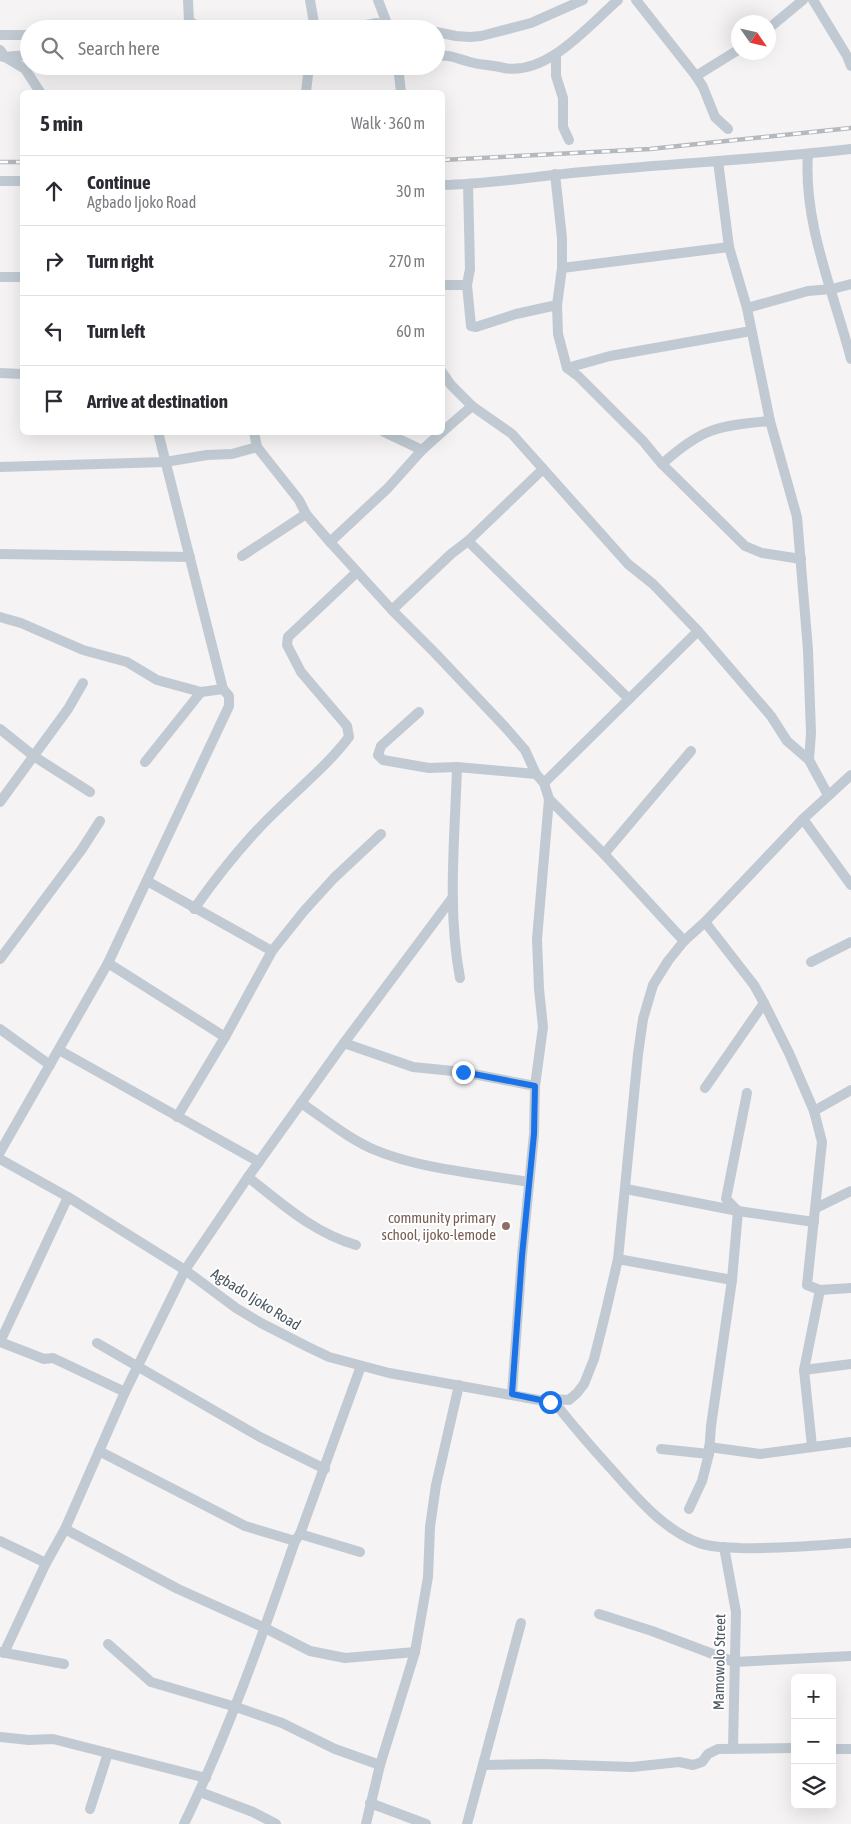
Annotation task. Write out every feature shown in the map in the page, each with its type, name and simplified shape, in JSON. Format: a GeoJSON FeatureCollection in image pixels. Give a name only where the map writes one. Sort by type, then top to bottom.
{"type":"FeatureCollection","features":[{"type":"Feature","properties":{"kind":"street"},"geometry":{"type":"LineString","coordinates":[[188,0],[193,20]]}},
{"type":"Feature","properties":{"kind":"street"},"geometry":{"type":"LineString","coordinates":[[310,0],[313,20]]}},
{"type":"Feature","properties":{"kind":"street"},"geometry":{"type":"LineString","coordinates":[[445,34],[456,36],[481,36],[531,22],[583,0]]}},
{"type":"Feature","properties":{"kind":"street"},"geometry":{"type":"LineString","coordinates":[[445,55],[468,62],[514,70],[533,66],[556,54],[618,0]]}},
{"type":"Feature","properties":{"kind":"street"},"geometry":{"type":"LineString","coordinates":[[636,0],[696,76],[703,87],[715,117],[728,129]]}},
{"type":"Feature","properties":{"kind":"street"},"geometry":{"type":"LineString","coordinates":[[776,23],[804,0]]}},
{"type":"Feature","properties":{"kind":"street"},"geometry":{"type":"LineString","coordinates":[[813,0],[847,56],[851,66]]}},
{"type":"Feature","properties":{"kind":"street"},"geometry":{"type":"LineString","coordinates":[[377,20],[379,2]]}},
{"type":"Feature","properties":{"kind":"street"},"geometry":{"type":"LineString","coordinates":[[379,2],[386,20]]}},
{"type":"Feature","properties":{"kind":"street"},"geometry":{"type":"LineString","coordinates":[[0,34],[20,34]]}},
{"type":"Feature","properties":{"kind":"street"},"geometry":{"type":"LineString","coordinates":[[2,54],[20,55]]}},
{"type":"Feature","properties":{"kind":"street"},"geometry":{"type":"LineString","coordinates":[[2,54],[20,66]]}},
{"type":"Feature","properties":{"kind":"street"},"geometry":{"type":"LineString","coordinates":[[556,54],[556,76],[562,98],[563,127],[568,140]]}},
{"type":"Feature","properties":{"kind":"street"},"geometry":{"type":"LineString","coordinates":[[696,76],[731,54]]}},
{"type":"Feature","properties":{"kind":"street"},"geometry":{"type":"LineString","coordinates":[[29,75],[39,90]]}},
{"type":"Feature","properties":{"kind":"street"},"geometry":{"type":"LineString","coordinates":[[306,90],[308,75]]}},
{"type":"Feature","properties":{"kind":"street"},"geometry":{"type":"LineString","coordinates":[[399,75],[400,90]]}},
{"type":"Feature","properties":{"kind":"street"},"geometry":{"type":"LineString","coordinates":[[445,185],[851,149]]}},
{"type":"Feature","properties":{"kind":"street"},"geometry":{"type":"LineString","coordinates":[[808,154],[808,176],[816,238],[851,359]]}},
{"type":"Feature","properties":{"kind":"street"},"geometry":{"type":"LineString","coordinates":[[718,161],[729,247],[747,308],[770,421],[797,517],[808,650],[811,724],[809,760]]}},
{"type":"Feature","properties":{"kind":"street"},"geometry":{"type":"LineString","coordinates":[[555,174],[562,238],[562,268],[557,305],[559,342],[567,368],[578,376],[643,441],[662,464],[745,546],[762,553],[801,560]]}},
{"type":"Feature","properties":{"kind":"street"},"geometry":{"type":"LineString","coordinates":[[0,181],[20,182]]}},
{"type":"Feature","properties":{"kind":"street"},"geometry":{"type":"LineString","coordinates":[[468,184],[470,269],[467,286],[470,326],[476,327],[516,314],[557,305]]}},
{"type":"Feature","properties":{"kind":"street"},"geometry":{"type":"LineString","coordinates":[[562,268],[729,247]]}},
{"type":"Feature","properties":{"kind":"street"},"geometry":{"type":"LineString","coordinates":[[0,277],[20,277]]}},
{"type":"Feature","properties":{"kind":"street"},"geometry":{"type":"LineString","coordinates":[[747,308],[808,291],[832,290],[851,284]]}},
{"type":"Feature","properties":{"kind":"street"},"geometry":{"type":"LineString","coordinates":[[445,285],[467,286]]}},
{"type":"Feature","properties":{"kind":"street"},"geometry":{"type":"LineString","coordinates":[[567,368],[610,356],[751,331]]}},
{"type":"Feature","properties":{"kind":"street"},"geometry":{"type":"LineString","coordinates":[[0,374],[20,374]]}},
{"type":"Feature","properties":{"kind":"street"},"geometry":{"type":"LineString","coordinates":[[445,376],[472,406],[512,434],[628,564],[653,584],[698,631],[771,716],[787,741],[809,760],[828,794]]}},
{"type":"Feature","properties":{"kind":"street"},"geometry":{"type":"LineString","coordinates":[[445,429],[472,406]]}},
{"type":"Feature","properties":{"kind":"street"},"geometry":{"type":"LineString","coordinates":[[662,464],[683,445],[712,429],[734,424],[770,421]]}},
{"type":"Feature","properties":{"kind":"street"},"geometry":{"type":"LineString","coordinates":[[0,1152],[108,963],[229,706],[229,696],[223,689],[159,435]]}},
{"type":"Feature","properties":{"kind":"street"},"geometry":{"type":"LineString","coordinates":[[255,435],[257,447],[299,500],[306,514],[330,542],[525,750],[536,774],[544,783],[549,799],[537,939],[543,1027],[535,1086],[534,1134],[512,1394]]}},
{"type":"Feature","properties":{"kind":"street"},"geometry":{"type":"LineString","coordinates":[[390,435],[422,450]]}},
{"type":"Feature","properties":{"kind":"street"},"geometry":{"type":"LineString","coordinates":[[330,542],[388,488],[422,450],[439,435]]}},
{"type":"Feature","properties":{"kind":"street"},"geometry":{"type":"LineString","coordinates":[[0,467],[165,462],[207,455],[232,454],[257,447]]}},
{"type":"Feature","properties":{"kind":"street"},"geometry":{"type":"LineString","coordinates":[[392,610],[543,469]]}},
{"type":"Feature","properties":{"kind":"street"},"geometry":{"type":"LineString","coordinates":[[242,556],[306,514]]}},
{"type":"Feature","properties":{"kind":"street"},"geometry":{"type":"LineString","coordinates":[[468,541],[629,699]]}},
{"type":"Feature","properties":{"kind":"street"},"geometry":{"type":"LineString","coordinates":[[0,554],[190,557]]}},
{"type":"Feature","properties":{"kind":"street"},"geometry":{"type":"LineString","coordinates":[[194,909],[241,846],[313,777],[349,738],[347,726],[301,672],[287,645],[288,638],[357,572]]}},
{"type":"Feature","properties":{"kind":"street"},"geometry":{"type":"LineString","coordinates":[[0,617],[21,623],[84,650],[127,662],[157,680],[201,692],[223,689]]}},
{"type":"Feature","properties":{"kind":"street"},"geometry":{"type":"LineString","coordinates":[[544,783],[698,631]]}},
{"type":"Feature","properties":{"kind":"street"},"geometry":{"type":"LineString","coordinates":[[0,802],[35,757],[68,709],[83,683]]}},
{"type":"Feature","properties":{"kind":"street"},"geometry":{"type":"LineString","coordinates":[[145,762],[201,692]]}},
{"type":"Feature","properties":{"kind":"street"},"geometry":{"type":"LineString","coordinates":[[419,712],[381,746],[378,754],[380,758],[429,768],[457,767],[536,774]]}},
{"type":"Feature","properties":{"kind":"street"},"geometry":{"type":"LineString","coordinates":[[0,729],[35,757],[90,792]]}},
{"type":"Feature","properties":{"kind":"street"},"geometry":{"type":"LineString","coordinates":[[604,854],[691,751]]}},
{"type":"Feature","properties":{"kind":"street"},"geometry":{"type":"LineString","coordinates":[[457,767],[453,898],[454,949],[460,978]]}},
{"type":"Feature","properties":{"kind":"street"},"geometry":{"type":"LineString","coordinates":[[732,1280],[618,1259],[638,1054],[648,998],[659,973],[684,941],[828,794],[851,775]]}},
{"type":"Feature","properties":{"kind":"street"},"geometry":{"type":"LineString","coordinates":[[549,799],[604,854],[684,941]]}},
{"type":"Feature","properties":{"kind":"street"},"geometry":{"type":"LineString","coordinates":[[803,819],[851,885]]}},
{"type":"Feature","properties":{"kind":"street"},"geometry":{"type":"LineString","coordinates":[[0,959],[82,849],[100,821]]}},
{"type":"Feature","properties":{"kind":"street"},"geometry":{"type":"LineString","coordinates":[[177,1117],[225,1037],[272,951],[304,911],[334,878],[381,834]]}},
{"type":"Feature","properties":{"kind":"street"},"geometry":{"type":"LineString","coordinates":[[147,881],[272,951]]}},
{"type":"Feature","properties":{"kind":"street"},"geometry":{"type":"LineString","coordinates":[[64,1664],[2,1652],[65,1529],[124,1392],[185,1270],[258,1162],[344,1043],[453,898]]}},
{"type":"Feature","properties":{"kind":"street"},"geometry":{"type":"LineString","coordinates":[[704,922],[754,986],[764,1003],[814,1111],[822,1142],[807,1285],[820,1290],[851,1291]]}},
{"type":"Feature","properties":{"kind":"street"},"geometry":{"type":"LineString","coordinates":[[810,962],[851,942]]}},
{"type":"Feature","properties":{"kind":"street"},"geometry":{"type":"LineString","coordinates":[[108,963],[225,1037]]}},
{"type":"Feature","properties":{"kind":"street"},"geometry":{"type":"LineString","coordinates":[[705,1088],[764,1003]]}},
{"type":"Feature","properties":{"kind":"street"},"geometry":{"type":"LineString","coordinates":[[0,1029],[50,1065]]}},
{"type":"Feature","properties":{"kind":"street"},"geometry":{"type":"LineString","coordinates":[[344,1043],[413,1067],[463,1072],[535,1086]]}},
{"type":"Feature","properties":{"kind":"street"},"geometry":{"type":"LineString","coordinates":[[59,1050],[258,1162]]}},
{"type":"Feature","properties":{"kind":"street"},"geometry":{"type":"LineString","coordinates":[[814,1111],[851,1090]]}},
{"type":"Feature","properties":{"kind":"street"},"geometry":{"type":"LineString","coordinates":[[738,1210],[726,1199],[747,1093]]}},
{"type":"Feature","properties":{"kind":"street"},"geometry":{"type":"LineString","coordinates":[[301,1103],[358,1140],[395,1157],[529,1182]]}},
{"type":"Feature","properties":{"kind":"street","name":"Agbado Ijoko Road"},"geometry":{"type":"LineString","coordinates":[[0,1159],[68,1197],[185,1270],[236,1308],[329,1357],[361,1366],[550,1402],[552,1399],[569,1400],[577,1393],[589,1373],[618,1259]]}},
{"type":"Feature","properties":{"kind":"street"},"geometry":{"type":"LineString","coordinates":[[248,1177],[300,1218],[335,1239],[356,1245]]}},
{"type":"Feature","properties":{"kind":"street"},"geometry":{"type":"LineString","coordinates":[[626,1188],[738,1210],[814,1222]]}},
{"type":"Feature","properties":{"kind":"street"},"geometry":{"type":"LineString","coordinates":[[816,1208],[851,1191]]}},
{"type":"Feature","properties":{"kind":"street"},"geometry":{"type":"LineString","coordinates":[[68,1197],[0,1342],[44,1359],[53,1358],[124,1392]]}},
{"type":"Feature","properties":{"kind":"street"},"geometry":{"type":"LineString","coordinates":[[689,1509],[702,1481],[709,1450],[732,1280],[738,1210]]}},
{"type":"Feature","properties":{"kind":"street"},"geometry":{"type":"LineString","coordinates":[[812,1446],[804,1370],[820,1290]]}},
{"type":"Feature","properties":{"kind":"street"},"geometry":{"type":"LineString","coordinates":[[97,1343],[260,1437],[325,1469]]}},
{"type":"Feature","properties":{"kind":"street"},"geometry":{"type":"LineString","coordinates":[[804,1370],[851,1364]]}},
{"type":"Feature","properties":{"kind":"street"},"geometry":{"type":"LineString","coordinates":[[184,1824],[200,1792],[236,1707],[297,1537],[325,1469],[361,1366]]}},
{"type":"Feature","properties":{"kind":"street"},"geometry":{"type":"LineString","coordinates":[[366,1824],[380,1765],[415,1652],[428,1577],[430,1527],[436,1485],[459,1385]]}},
{"type":"Feature","properties":{"kind":"street"},"geometry":{"type":"LineString","coordinates":[[552,1399],[577,1431],[637,1498],[657,1517],[699,1544],[716,1547],[771,1548],[851,1543]]}},
{"type":"Feature","properties":{"kind":"street"},"geometry":{"type":"LineString","coordinates":[[661,1449],[760,1454],[851,1442]]}},
{"type":"Feature","properties":{"kind":"street"},"geometry":{"type":"LineString","coordinates":[[99,1450],[245,1526],[360,1552]]}},
{"type":"Feature","properties":{"kind":"street"},"geometry":{"type":"LineString","coordinates":[[65,1529],[178,1589],[265,1628],[310,1651],[345,1658],[415,1652]]}},
{"type":"Feature","properties":{"kind":"street"},"geometry":{"type":"LineString","coordinates":[[0,1540],[46,1563]]}},
{"type":"Feature","properties":{"kind":"street","name":"Mamowolo Street"},"geometry":{"type":"LineString","coordinates":[[724,1547],[736,1612],[733,1748]]}},
{"type":"Feature","properties":{"kind":"street"},"geometry":{"type":"LineString","coordinates":[[599,1614],[652,1631],[734,1662],[851,1656]]}},
{"type":"Feature","properties":{"kind":"street"},"geometry":{"type":"LineString","coordinates":[[467,1824],[521,1623]]}},
{"type":"Feature","properties":{"kind":"street"},"geometry":{"type":"LineString","coordinates":[[108,1644],[151,1682],[236,1707],[282,1723],[335,1748],[380,1765]]}},
{"type":"Feature","properties":{"kind":"street"},"geometry":{"type":"LineString","coordinates":[[0,1737],[29,1740],[52,1739],[206,1778]]}},
{"type":"Feature","properties":{"kind":"street"},"geometry":{"type":"LineString","coordinates":[[483,1765],[542,1764],[632,1767],[679,1762],[693,1765],[702,1762],[708,1754],[718,1749],[791,1748]]}},
{"type":"Feature","properties":{"kind":"street"},"geometry":{"type":"LineString","coordinates":[[836,1749],[851,1750]]}},
{"type":"Feature","properties":{"kind":"street"},"geometry":{"type":"LineString","coordinates":[[90,1809],[108,1753]]}},
{"type":"Feature","properties":{"kind":"street"},"geometry":{"type":"LineString","coordinates":[[200,1792],[253,1812],[276,1824]]}},
{"type":"Feature","properties":{"kind":"street"},"geometry":{"type":"LineString","coordinates":[[370,1803],[426,1824]]}},
{"type":"Feature","properties":{"kind":"railway"},"geometry":{"type":"LineString","coordinates":[[445,160],[650,149],[851,128]]}},
{"type":"Feature","properties":{"kind":"railway"},"geometry":{"type":"LineString","coordinates":[[0,162],[20,162]]}},
{"type":"Feature","properties":{"kind":"place","name":"community primary school, ijoko-lemode"},"geometry":{"type":"Point","coordinates":[506,1226]}},
{"type":"Feature","properties":{"kind":"route"},"geometry":{"type":"LineString","coordinates":[[463,1072],[535,1086],[534,1134],[522,1256],[512,1394],[550,1402]]}}]}
